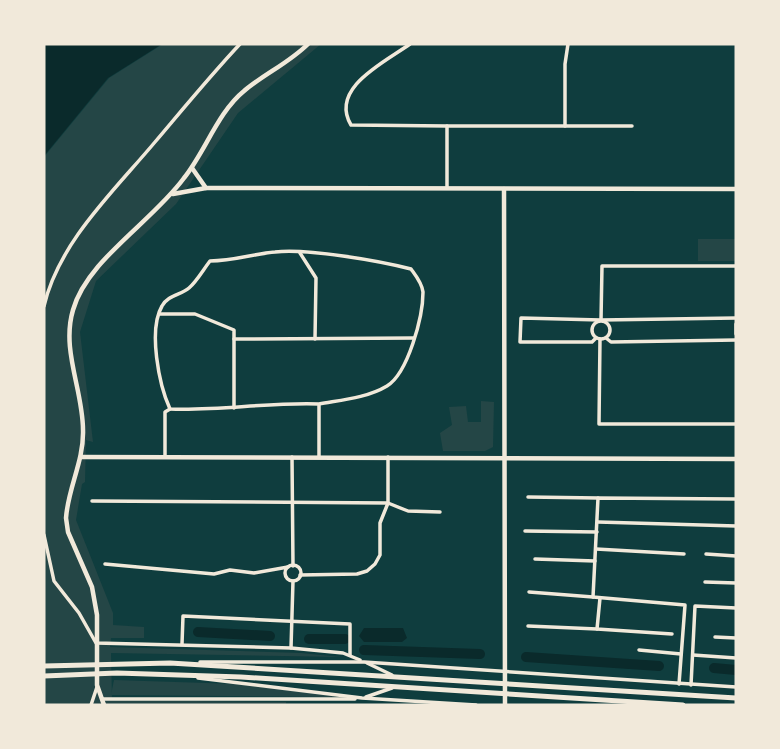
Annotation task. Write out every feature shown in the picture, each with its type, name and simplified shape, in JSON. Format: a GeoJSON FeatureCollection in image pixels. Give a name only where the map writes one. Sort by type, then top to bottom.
{"type":"FeatureCollection","features":[{"type":"Feature","properties":{"kind":"main road"},"geometry":{"type":"LineString","coordinates":[[44,666],[170,663],[736,698]]}},
{"type":"Feature","properties":{"kind":"main road"},"geometry":{"type":"LineString","coordinates":[[44,676],[168,674],[683,705]]}},
{"type":"Feature","properties":{"kind":"street"},"geometry":{"type":"LineString","coordinates":[[44,306],[57,268],[85,228],[240,44]]}},
{"type":"Feature","properties":{"kind":"street"},"geometry":{"type":"LineString","coordinates":[[91,705],[97,685],[97,615],[92,587],[68,532],[66,518],[81,457],[82,412],[69,344],[69,325],[76,300],[106,257],[156,213],[172,194],[242,92],[308,44]]}},
{"type":"Feature","properties":{"kind":"street"},"geometry":{"type":"LineString","coordinates":[[410,44],[358,83],[346,96],[345,115],[351,125],[632,126]]}},
{"type":"Feature","properties":{"kind":"street"},"geometry":{"type":"LineString","coordinates":[[565,126],[565,64],[568,44]]}},
{"type":"Feature","properties":{"kind":"street"},"geometry":{"type":"LineString","coordinates":[[447,126],[447,188]]}},
{"type":"Feature","properties":{"kind":"street"},"geometry":{"type":"LineString","coordinates":[[192,168],[206,188]]}},
{"type":"Feature","properties":{"kind":"street"},"geometry":{"type":"LineString","coordinates":[[172,194],[206,188],[736,190]]}},
{"type":"Feature","properties":{"kind":"street"},"geometry":{"type":"LineString","coordinates":[[504,189],[505,705]]}},
{"type":"Feature","properties":{"kind":"street"},"geometry":{"type":"LineString","coordinates":[[165,456],[165,412],[170,409],[234,408],[284,402],[319,404],[363,396],[388,386],[399,375],[414,338],[423,291],[411,268],[379,260],[274,251],[239,260],[210,261],[188,289],[161,306],[156,342],[158,371],[170,409]]}},
{"type":"Feature","properties":{"kind":"street"},"geometry":{"type":"LineString","coordinates":[[300,253],[316,278],[315,339]]}},
{"type":"Feature","properties":{"kind":"street"},"geometry":{"type":"LineString","coordinates":[[601,320],[601,265],[736,266]]}},
{"type":"Feature","properties":{"kind":"street"},"geometry":{"type":"LineString","coordinates":[[160,314],[195,314],[233,330],[234,408]]}},
{"type":"Feature","properties":{"kind":"street"},"geometry":{"type":"LineString","coordinates":[[736,318],[521,318],[520,342],[592,342],[606,338],[611,342],[736,340]]}},
{"type":"Feature","properties":{"kind":"street"},"geometry":{"type":"LineString","coordinates":[[601,320],[610,327],[606,338]]}},
{"type":"Feature","properties":{"kind":"street"},"geometry":{"type":"LineString","coordinates":[[601,320],[591,328],[598,339],[599,424],[736,424]]}},
{"type":"Feature","properties":{"kind":"street"},"geometry":{"type":"LineString","coordinates":[[736,324],[736,334]]}},
{"type":"Feature","properties":{"kind":"street"},"geometry":{"type":"LineString","coordinates":[[234,339],[414,338]]}},
{"type":"Feature","properties":{"kind":"street"},"geometry":{"type":"LineString","coordinates":[[319,404],[319,457]]}},
{"type":"Feature","properties":{"kind":"street"},"geometry":{"type":"LineString","coordinates":[[81,457],[736,459]]}},
{"type":"Feature","properties":{"kind":"street"},"geometry":{"type":"LineString","coordinates":[[292,457],[291,566],[285,576],[293,581]]}},
{"type":"Feature","properties":{"kind":"street"},"geometry":{"type":"LineString","coordinates":[[291,648],[293,581],[300,575],[367,571],[380,555],[380,523],[388,503],[388,457]]}},
{"type":"Feature","properties":{"kind":"street"},"geometry":{"type":"LineString","coordinates":[[528,497],[736,499]]}},
{"type":"Feature","properties":{"kind":"street"},"geometry":{"type":"LineString","coordinates":[[593,597],[598,498]]}},
{"type":"Feature","properties":{"kind":"street"},"geometry":{"type":"LineString","coordinates":[[92,501],[388,503],[408,511],[440,512]]}},
{"type":"Feature","properties":{"kind":"street"},"geometry":{"type":"LineString","coordinates":[[598,522],[736,526]]}},
{"type":"Feature","properties":{"kind":"street"},"geometry":{"type":"LineString","coordinates":[[525,531],[597,532]]}},
{"type":"Feature","properties":{"kind":"street"},"geometry":{"type":"LineString","coordinates":[[44,535],[54,581],[79,613],[96,643]]}},
{"type":"Feature","properties":{"kind":"street"},"geometry":{"type":"LineString","coordinates":[[596,549],[684,554]]}},
{"type":"Feature","properties":{"kind":"street"},"geometry":{"type":"LineString","coordinates":[[706,554],[736,556]]}},
{"type":"Feature","properties":{"kind":"street"},"geometry":{"type":"LineString","coordinates":[[535,559],[595,561]]}},
{"type":"Feature","properties":{"kind":"street"},"geometry":{"type":"LineString","coordinates":[[104,564],[214,574],[230,570],[254,573],[291,566],[299,569],[300,575]]}},
{"type":"Feature","properties":{"kind":"street"},"geometry":{"type":"LineString","coordinates":[[705,582],[736,583]]}},
{"type":"Feature","properties":{"kind":"street"},"geometry":{"type":"LineString","coordinates":[[529,592],[685,604],[679,684]]}},
{"type":"Feature","properties":{"kind":"street"},"geometry":{"type":"LineString","coordinates":[[597,629],[600,598]]}},
{"type":"Feature","properties":{"kind":"street"},"geometry":{"type":"LineString","coordinates":[[691,685],[695,606],[736,608]]}},
{"type":"Feature","properties":{"kind":"street"},"geometry":{"type":"LineString","coordinates":[[182,644],[183,616],[350,624],[350,656]]}},
{"type":"Feature","properties":{"kind":"street"},"geometry":{"type":"LineString","coordinates":[[528,626],[672,634]]}},
{"type":"Feature","properties":{"kind":"street"},"geometry":{"type":"LineString","coordinates":[[715,638],[736,638]]}},
{"type":"Feature","properties":{"kind":"street"},"geometry":{"type":"LineString","coordinates":[[96,643],[291,648],[350,656],[394,676]]}},
{"type":"Feature","properties":{"kind":"street"},"geometry":{"type":"LineString","coordinates":[[639,650],[681,654]]}},
{"type":"Feature","properties":{"kind":"street"},"geometry":{"type":"LineString","coordinates":[[693,655],[736,658]]}},
{"type":"Feature","properties":{"kind":"street"},"geometry":{"type":"LineString","coordinates":[[170,663],[364,662],[736,687]]}},
{"type":"Feature","properties":{"kind":"street"},"geometry":{"type":"LineString","coordinates":[[168,674],[362,698],[476,705]]}},
{"type":"Feature","properties":{"kind":"street"},"geometry":{"type":"LineString","coordinates":[[97,685],[104,705]]}},
{"type":"Feature","properties":{"kind":"street"},"geometry":{"type":"LineString","coordinates":[[102,699],[345,701],[394,688]]}},
{"type":"Feature","properties":{"kind":"street"},"geometry":{"type":"LineString","coordinates":[[184,699],[184,705]]}},
{"type":"Feature","properties":{"kind":"shaded area"},"geometry":{"type":"Polygon","coordinates":[[[44,44],[162,44],[108,78],[44,156],[44,44]]]}},
{"type":"Feature","properties":{"kind":"shaded area"},"geometry":{"type":"Polygon","coordinates":[[[163,44],[321,44],[238,113],[176,204],[96,281],[80,332],[93,442],[86,440],[85,482],[82,484],[76,520],[113,613],[113,625],[144,627],[144,638],[111,638],[110,647],[301,653],[341,657],[111,653],[112,700],[286,702],[286,705],[44,705],[44,157],[109,78],[163,44]]]}},
{"type":"Feature","properties":{"kind":"shaded area"},"geometry":{"type":"Polygon","coordinates":[[[698,239],[736,239],[736,261],[698,261],[698,239]]]}},
{"type":"Feature","properties":{"kind":"shaded area"},"geometry":{"type":"Polygon","coordinates":[[[481,401],[494,402],[493,447],[485,451],[443,451],[440,433],[452,425],[449,407],[466,406],[468,422],[481,422],[481,401]]]}},
{"type":"Feature","properties":{"kind":"shaded area"},"geometry":{"type":"Polygon","coordinates":[[[364,628],[403,628],[407,638],[402,642],[364,642],[359,636],[364,628]]]}},
{"type":"Feature","properties":{"kind":"shaded area"},"geometry":{"type":"Polygon","coordinates":[[[114,680],[237,684],[340,697],[111,695],[114,680]]]}},
{"type":"Feature","properties":{"kind":"waterway"},"geometry":{"type":"LineString","coordinates":[[198,632],[270,636]]}},
{"type":"Feature","properties":{"kind":"waterway"},"geometry":{"type":"LineString","coordinates":[[309,639],[345,639]]}},
{"type":"Feature","properties":{"kind":"waterway"},"geometry":{"type":"LineString","coordinates":[[364,650],[480,654]]}},
{"type":"Feature","properties":{"kind":"waterway"},"geometry":{"type":"LineString","coordinates":[[526,657],[659,666]]}},
{"type":"Feature","properties":{"kind":"waterway"},"geometry":{"type":"LineString","coordinates":[[714,668],[736,670]]}}]}
